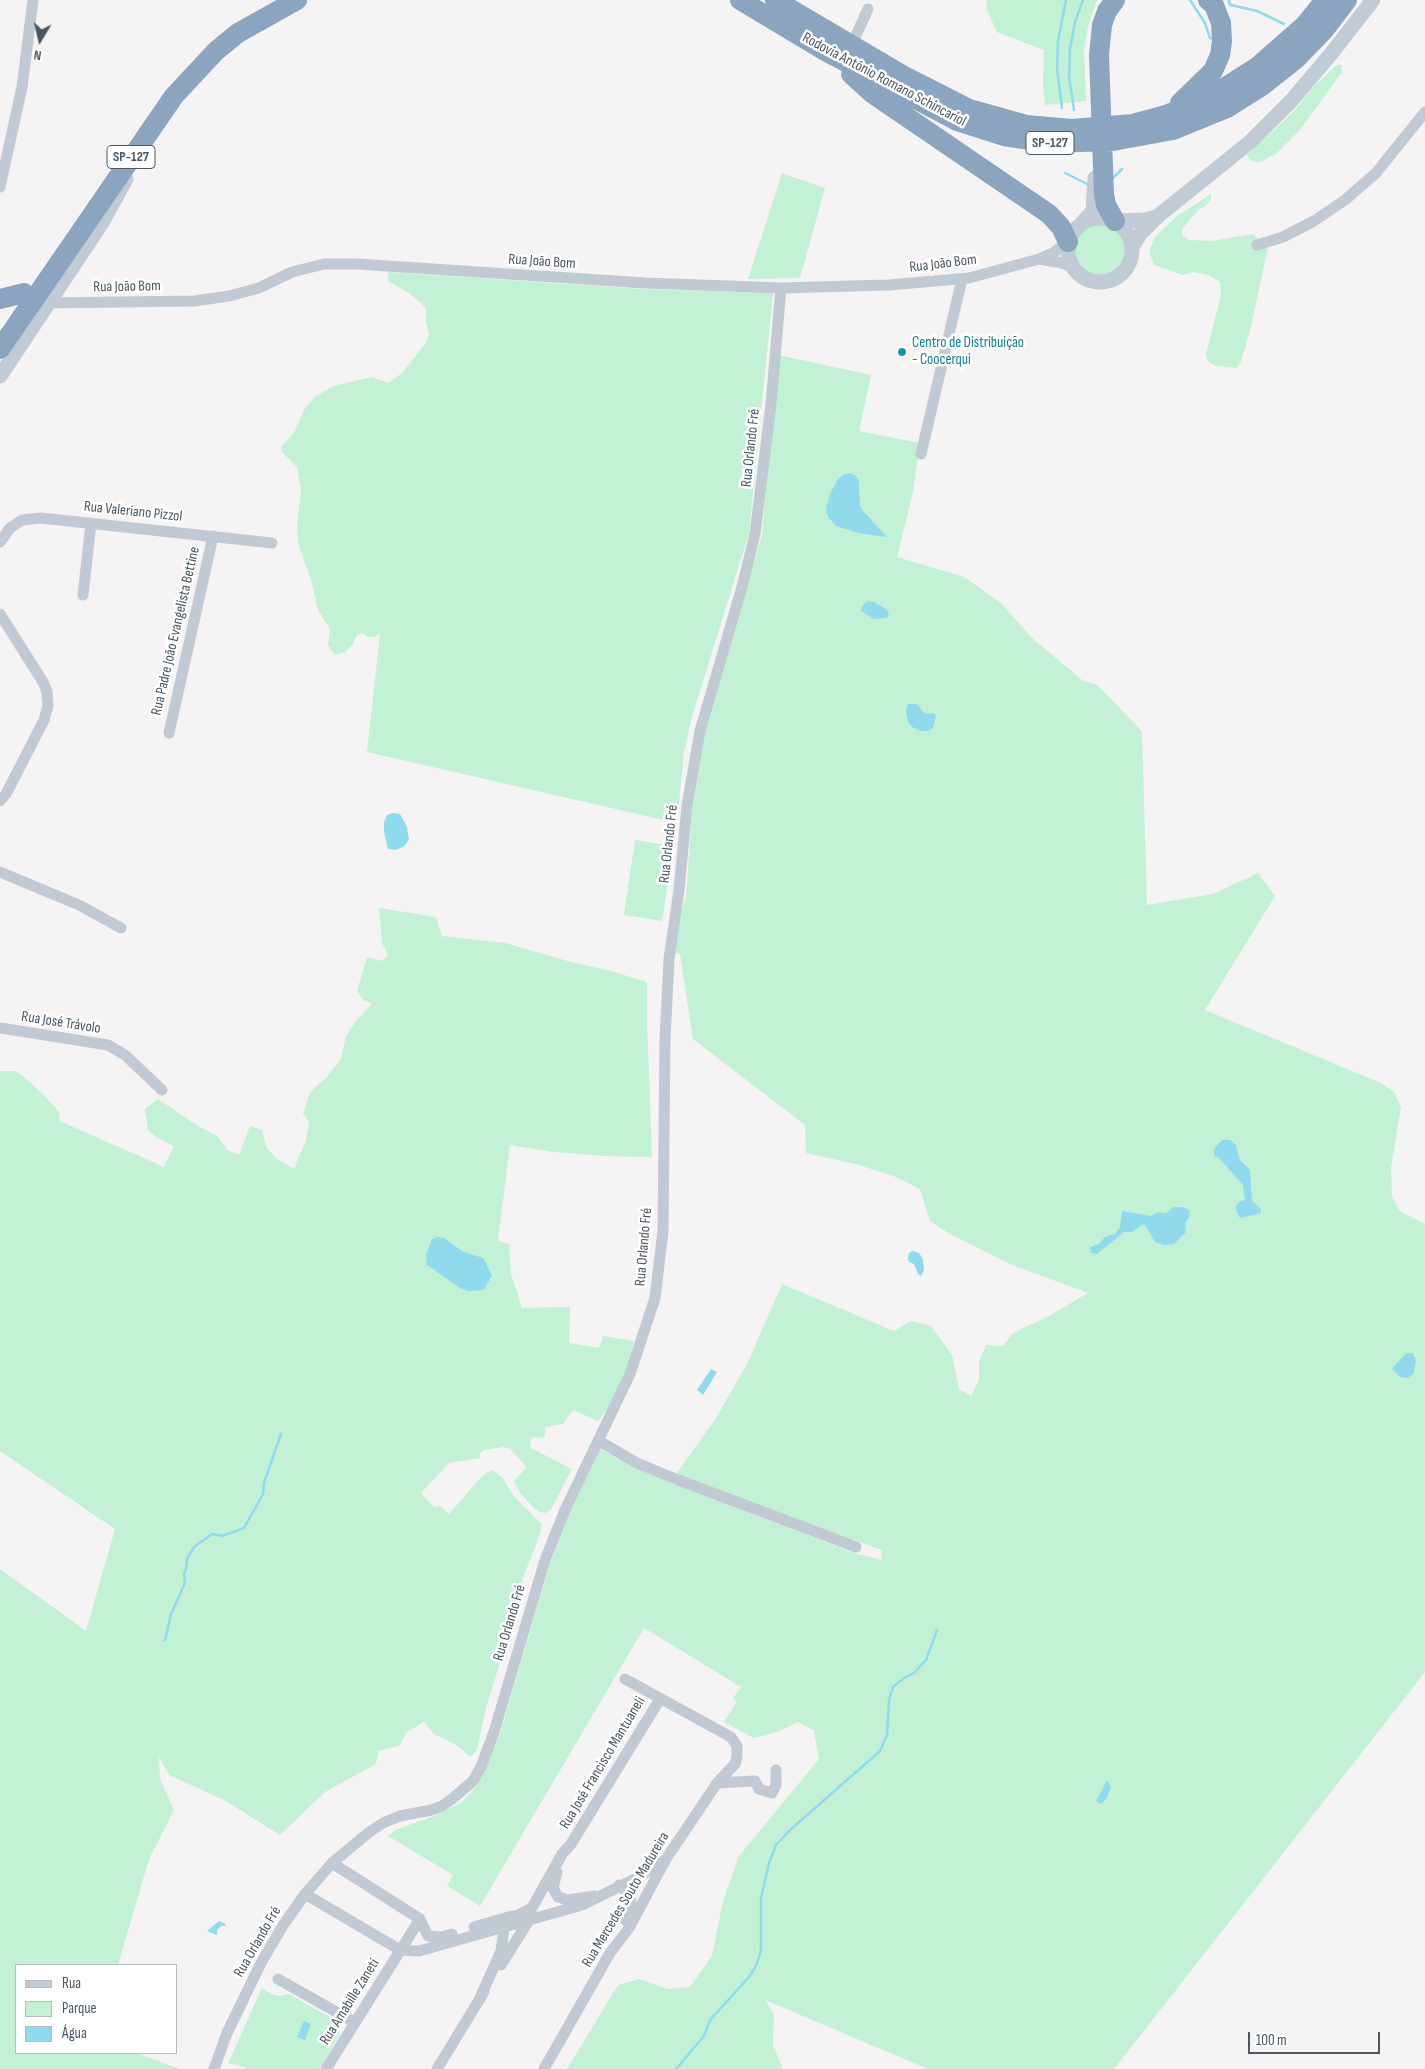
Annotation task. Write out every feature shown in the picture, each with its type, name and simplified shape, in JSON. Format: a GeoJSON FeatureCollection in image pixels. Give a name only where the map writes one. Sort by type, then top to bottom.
{"type":"FeatureCollection","features":[{"type":"Feature","properties":{"kind":"highway","name":"SP-127"},"geometry":{"type":"LineString","coordinates":[[0,328],[165,87],[215,36],[238,18],[269,0]]}},
{"type":"Feature","properties":{"kind":"highway","name":"SP-127"},"geometry":{"type":"LineString","coordinates":[[0,349],[159,116],[190,77],[216,51],[238,33],[258,20],[297,0]]}},
{"type":"Feature","properties":{"kind":"highway","name":"Rodovia Antônio Romano Schincariol"},"geometry":{"type":"LineString","coordinates":[[740,0],[825,51],[957,121],[1004,136],[1049,143],[1114,141],[1173,130],[1227,108],[1262,86],[1295,60],[1325,29],[1347,0]]}},
{"type":"Feature","properties":{"kind":"highway","name":"Rodovia Antônio Romano Schincariol"},"geometry":{"type":"LineString","coordinates":[[776,0],[906,77],[969,109],[1026,124],[1072,129],[1133,124],[1166,115],[1210,97],[1257,67],[1305,25],[1325,0]]}},
{"type":"Feature","properties":{"kind":"highway"},"geometry":{"type":"LineString","coordinates":[[1115,0],[1107,11],[1100,40],[1097,101],[1098,183],[1106,206],[1115,221]]}},
{"type":"Feature","properties":{"kind":"highway"},"geometry":{"type":"LineString","coordinates":[[1166,115],[1199,87],[1213,71],[1220,55],[1222,41],[1221,23],[1214,5],[1208,0]]}},
{"type":"Feature","properties":{"kind":"highway"},"geometry":{"type":"LineString","coordinates":[[825,51],[873,94],[1049,214],[1061,227],[1068,242]]}},
{"type":"Feature","properties":{"kind":"highway"},"geometry":{"type":"LineString","coordinates":[[0,299],[24,293]]}},
{"type":"Feature","properties":{"kind":"street"},"geometry":{"type":"LineString","coordinates":[[0,187],[22,86],[33,0]]}},
{"type":"Feature","properties":{"kind":"street"},"geometry":{"type":"LineString","coordinates":[[1097,101],[1090,51],[1093,28],[1100,6],[1105,0]]}},
{"type":"Feature","properties":{"kind":"street"},"geometry":{"type":"LineString","coordinates":[[1068,242],[1068,254],[1074,268],[1082,276],[1100,282],[1118,276],[1129,263],[1132,246],[1140,234],[1158,216],[1250,142],[1291,101],[1373,0]]}},
{"type":"Feature","properties":{"kind":"street"},"geometry":{"type":"LineString","coordinates":[[852,44],[868,9]]}},
{"type":"Feature","properties":{"kind":"street"},"geometry":{"type":"LineString","coordinates":[[1257,244],[1283,237],[1314,221],[1345,200],[1376,173],[1425,112]]}},
{"type":"Feature","properties":{"kind":"street"},"geometry":{"type":"LineString","coordinates":[[0,376],[46,303],[103,221],[159,116]]}},
{"type":"Feature","properties":{"kind":"street"},"geometry":{"type":"LineString","coordinates":[[1038,259],[1053,253],[1068,242],[1074,231],[1093,211],[1098,183]]}},
{"type":"Feature","properties":{"kind":"street"},"geometry":{"type":"LineString","coordinates":[[1081,224],[1096,218],[1115,221],[1144,220],[1158,216]]}},
{"type":"Feature","properties":{"kind":"street"},"geometry":{"type":"LineString","coordinates":[[1115,221],[1127,233],[1132,246]]}},
{"type":"Feature","properties":{"kind":"street"},"geometry":{"type":"LineString","coordinates":[[1038,259],[1062,263],[1074,268]]}},
{"type":"Feature","properties":{"kind":"street","name":"Rua João Bom"},"geometry":{"type":"LineString","coordinates":[[46,303],[194,301],[259,288],[292,272],[324,264],[358,264],[645,283],[781,288],[889,285],[962,279],[1038,259]]}},
{"type":"Feature","properties":{"kind":"street"},"geometry":{"type":"LineString","coordinates":[[921,454],[962,279]]}},
{"type":"Feature","properties":{"kind":"street","name":"Rua Orlando Fré"},"geometry":{"type":"LineString","coordinates":[[214,2069],[231,2026],[261,1963],[282,1927],[305,1894],[354,1843],[383,1823],[442,1806],[452,1800],[473,1781],[481,1767],[494,1732],[546,1560],[565,1510],[630,1374],[655,1298],[663,1231],[665,1040],[669,959],[679,890],[687,806],[700,731],[742,587],[755,534],[769,423],[781,288]]}},
{"type":"Feature","properties":{"kind":"street","name":"Rua Valeriano Pizzol"},"geometry":{"type":"LineString","coordinates":[[0,542],[10,528],[22,520],[41,518],[272,543]]}},
{"type":"Feature","properties":{"kind":"street"},"geometry":{"type":"LineString","coordinates":[[83,595],[91,523]]}},
{"type":"Feature","properties":{"kind":"street","name":"Rua Padre João Evangelista Bettine"},"geometry":{"type":"LineString","coordinates":[[169,733],[213,536]]}},
{"type":"Feature","properties":{"kind":"street"},"geometry":{"type":"LineString","coordinates":[[0,614],[43,682],[47,692],[48,706],[44,720],[6,794],[0,801]]}},
{"type":"Feature","properties":{"kind":"street"},"geometry":{"type":"LineString","coordinates":[[0,872],[78,905],[121,928]]}},
{"type":"Feature","properties":{"kind":"street","name":"Rua José Trávolo"},"geometry":{"type":"LineString","coordinates":[[0,1028],[108,1045],[125,1055],[162,1090]]}},
{"type":"Feature","properties":{"kind":"street"},"geometry":{"type":"LineString","coordinates":[[598,1441],[637,1462],[673,1478],[743,1506],[856,1546]]}},
{"type":"Feature","properties":{"kind":"street"},"geometry":{"type":"LineString","coordinates":[[626,1679],[660,1699]]}},
{"type":"Feature","properties":{"kind":"street","name":"Rua Mercedes Souto Madureira"},"geometry":{"type":"LineString","coordinates":[[544,2069],[610,1954],[629,1928],[666,1859],[717,1783],[735,1764],[738,1750],[731,1737],[660,1699]]}},
{"type":"Feature","properties":{"kind":"street","name":"Rua José Francisco Mantuaneli"},"geometry":{"type":"LineString","coordinates":[[572,1844],[660,1699]]}},
{"type":"Feature","properties":{"kind":"street"},"geometry":{"type":"LineString","coordinates":[[717,1783],[755,1781],[759,1789],[772,1793],[776,1785],[776,1770]]}},
{"type":"Feature","properties":{"kind":"street"},"geometry":{"type":"LineString","coordinates":[[332,1864],[420,1919],[428,1936],[441,1937],[528,1911],[532,1908],[562,1854],[572,1844]]}},
{"type":"Feature","properties":{"kind":"street"},"geometry":{"type":"LineString","coordinates":[[544,1915],[550,1908],[553,1900],[556,1875],[572,1844]]}},
{"type":"Feature","properties":{"kind":"street"},"geometry":{"type":"LineString","coordinates":[[305,1894],[400,1950],[418,1950],[582,1905],[619,1885],[637,1878],[666,1859]]}},
{"type":"Feature","properties":{"kind":"street"},"geometry":{"type":"LineString","coordinates":[[610,1954],[631,1908],[631,1901],[627,1892],[619,1885]]}},
{"type":"Feature","properties":{"kind":"street"},"geometry":{"type":"LineString","coordinates":[[553,1888],[555,1893],[564,1900],[601,1896]]}},
{"type":"Feature","properties":{"kind":"street"},"geometry":{"type":"LineString","coordinates":[[480,1998],[498,1958],[505,1922],[514,1915]]}},
{"type":"Feature","properties":{"kind":"street","name":"Rua Amabille Zaneti"},"geometry":{"type":"LineString","coordinates":[[326,2069],[420,1919]]}},
{"type":"Feature","properties":{"kind":"street"},"geometry":{"type":"LineString","coordinates":[[437,2069],[528,1920]]}},
{"type":"Feature","properties":{"kind":"street"},"geometry":{"type":"LineString","coordinates":[[482,1932],[497,1935],[502,1944]]}},
{"type":"Feature","properties":{"kind":"street"},"geometry":{"type":"LineString","coordinates":[[278,1979],[354,2022]]}},
{"type":"Feature","properties":{"kind":"green space"},"geometry":{"type":"Polygon","coordinates":[[[987,0],[1097,0],[1088,26],[1084,51],[1086,101],[1045,105],[1043,89],[1044,50],[997,32],[986,8],[987,0]]]}},
{"type":"Feature","properties":{"kind":"green space"},"geometry":{"type":"Polygon","coordinates":[[[1337,65],[1341,65],[1342,72],[1299,131],[1276,154],[1258,163],[1250,160],[1247,155],[1293,112],[1315,85],[1337,65]]]}},
{"type":"Feature","properties":{"kind":"green space"},"geometry":{"type":"Polygon","coordinates":[[[782,173],[825,188],[800,278],[748,279],[782,173]]]}},
{"type":"Feature","properties":{"kind":"green space"},"geometry":{"type":"Polygon","coordinates":[[[1211,194],[1211,199],[1207,205],[1198,210],[1182,229],[1182,235],[1189,240],[1212,241],[1253,234],[1268,247],[1250,331],[1237,368],[1216,366],[1208,361],[1206,354],[1221,295],[1220,282],[1209,275],[1192,272],[1183,275],[1154,265],[1149,251],[1155,237],[1177,216],[1211,194]]]}},
{"type":"Feature","properties":{"kind":"green space"},"geometry":{"type":"Polygon","coordinates":[[[1099,224],[1109,226],[1118,232],[1124,241],[1126,251],[1124,261],[1118,270],[1109,276],[1099,278],[1089,276],[1080,270],[1074,261],[1072,251],[1074,241],[1080,232],[1089,226],[1099,224]]]}},
{"type":"Feature","properties":{"kind":"green space"},"geometry":{"type":"Polygon","coordinates":[[[388,272],[642,289],[773,293],[749,533],[691,720],[684,753],[677,823],[367,752],[380,634],[374,637],[367,637],[363,633],[357,635],[353,644],[345,652],[335,655],[328,645],[330,629],[318,610],[311,579],[298,544],[297,525],[301,491],[297,467],[281,451],[282,445],[294,433],[304,410],[316,396],[334,386],[372,377],[388,383],[402,373],[425,344],[429,334],[426,322],[426,308],[409,293],[388,281],[388,272]]]}},
{"type":"Feature","properties":{"kind":"green space"},"geometry":{"type":"Polygon","coordinates":[[[778,355],[871,375],[859,431],[920,443],[913,492],[897,557],[964,577],[1001,603],[1032,638],[1082,680],[1097,685],[1142,731],[1147,905],[1213,894],[1258,873],[1275,896],[1205,1010],[1381,1083],[1394,1092],[1401,1107],[1391,1168],[1392,1196],[1399,1211],[1425,1224],[1425,1672],[1114,2069],[928,2069],[765,2000],[774,2014],[773,2045],[783,2069],[567,2069],[618,1985],[639,1979],[668,1989],[690,1987],[712,1956],[723,1901],[739,1856],[819,1759],[814,1731],[798,1722],[777,1732],[754,1738],[724,1722],[737,1701],[733,1698],[741,1687],[644,1628],[480,1906],[447,1886],[453,1875],[388,1836],[395,1830],[434,1816],[461,1803],[477,1786],[499,1737],[550,1564],[569,1514],[600,1449],[673,1484],[854,1553],[881,1560],[882,1550],[744,1501],[676,1474],[716,1418],[747,1364],[782,1284],[894,1331],[911,1321],[931,1326],[952,1355],[959,1389],[971,1396],[979,1380],[979,1362],[986,1345],[1003,1346],[1013,1333],[1049,1316],[1088,1293],[1010,1264],[950,1234],[930,1221],[920,1189],[896,1177],[856,1164],[806,1153],[805,1125],[693,1039],[680,954],[674,953],[680,915],[686,897],[692,811],[705,732],[762,535],[778,355]]]}},
{"type":"Feature","properties":{"kind":"green space"},"geometry":{"type":"Polygon","coordinates":[[[635,840],[674,846],[662,921],[624,915],[635,840]]]}},
{"type":"Feature","properties":{"kind":"green space"},"geometry":{"type":"Polygon","coordinates":[[[379,908],[436,917],[442,936],[505,943],[647,982],[652,1157],[554,1152],[510,1145],[498,1241],[509,1244],[511,1274],[522,1308],[570,1307],[569,1343],[599,1348],[603,1336],[634,1341],[627,1369],[608,1408],[598,1421],[573,1410],[563,1424],[544,1427],[546,1433],[543,1438],[534,1437],[530,1440],[531,1448],[572,1469],[551,1509],[546,1513],[540,1512],[533,1507],[520,1493],[514,1481],[527,1467],[510,1449],[503,1447],[484,1450],[479,1454],[481,1458],[449,1463],[421,1493],[434,1507],[440,1506],[449,1514],[486,1473],[493,1470],[502,1477],[513,1495],[541,1524],[541,1531],[523,1578],[512,1624],[486,1708],[477,1750],[470,1757],[457,1745],[434,1734],[424,1722],[407,1732],[399,1746],[378,1751],[376,1764],[325,1792],[280,1835],[224,1800],[169,1775],[159,1757],[160,1779],[174,1810],[149,1859],[118,1964],[15,1964],[15,2054],[139,2054],[180,2069],[0,2069],[0,1569],[86,1631],[115,1529],[0,1451],[0,1071],[16,1071],[24,1077],[59,1112],[60,1121],[164,1167],[174,1146],[157,1138],[148,1130],[145,1109],[158,1099],[198,1126],[217,1136],[228,1150],[239,1155],[250,1126],[262,1130],[266,1147],[277,1159],[294,1169],[306,1140],[309,1122],[303,1113],[310,1092],[326,1078],[341,1059],[346,1036],[356,1021],[372,1004],[363,1000],[357,991],[367,957],[382,961],[388,955],[382,943],[379,908]]]}},
{"type":"Feature","properties":{"kind":"green space"},"geometry":{"type":"Polygon","coordinates":[[[262,1988],[271,1994],[279,1996],[289,1994],[338,2022],[340,2034],[319,2069],[248,2069],[228,2064],[262,1988]]]}},
{"type":"Feature","properties":{"kind":"water"},"geometry":{"type":"Polygon","coordinates":[[[850,473],[856,476],[859,481],[860,505],[863,511],[887,537],[858,533],[836,526],[828,517],[826,509],[830,494],[838,479],[850,473]]]}},
{"type":"Feature","properties":{"kind":"water"},"geometry":{"type":"Polygon","coordinates":[[[867,601],[874,602],[886,609],[889,614],[887,618],[874,619],[861,611],[862,606],[867,601]]]}},
{"type":"Feature","properties":{"kind":"water"},"geometry":{"type":"Polygon","coordinates":[[[908,704],[917,704],[925,714],[934,713],[936,716],[933,728],[928,731],[921,731],[912,727],[908,722],[906,711],[908,704]]]}},
{"type":"Feature","properties":{"kind":"water"},"geometry":{"type":"Polygon","coordinates":[[[393,813],[400,814],[407,827],[409,840],[403,847],[395,850],[388,849],[384,832],[384,822],[387,815],[393,813]]]}},
{"type":"Feature","properties":{"kind":"water"},"geometry":{"type":"Polygon","coordinates":[[[1222,1140],[1230,1140],[1236,1145],[1240,1160],[1250,1170],[1252,1201],[1261,1209],[1261,1213],[1240,1218],[1235,1208],[1239,1202],[1245,1200],[1243,1185],[1219,1158],[1214,1155],[1214,1149],[1222,1140]]]}},
{"type":"Feature","properties":{"kind":"water"},"geometry":{"type":"Polygon","coordinates":[[[1174,1207],[1182,1207],[1189,1210],[1190,1215],[1185,1224],[1185,1233],[1174,1244],[1164,1245],[1155,1242],[1146,1226],[1142,1225],[1132,1232],[1124,1232],[1097,1254],[1091,1253],[1090,1247],[1099,1244],[1105,1237],[1115,1234],[1120,1227],[1122,1211],[1151,1216],[1158,1212],[1166,1213],[1174,1207]]]}},
{"type":"Feature","properties":{"kind":"water"},"geometry":{"type":"Polygon","coordinates":[[[437,1237],[444,1238],[462,1251],[483,1258],[492,1275],[484,1290],[468,1291],[460,1288],[427,1265],[426,1255],[432,1239],[437,1237]]]}},
{"type":"Feature","properties":{"kind":"water"},"geometry":{"type":"Polygon","coordinates":[[[913,1251],[919,1253],[923,1259],[924,1270],[921,1276],[918,1274],[914,1264],[909,1262],[908,1259],[909,1253],[913,1251]]]}},
{"type":"Feature","properties":{"kind":"water"},"geometry":{"type":"Polygon","coordinates":[[[1406,1353],[1413,1353],[1416,1360],[1414,1373],[1408,1378],[1400,1377],[1392,1369],[1406,1353]]]}},
{"type":"Feature","properties":{"kind":"water"},"geometry":{"type":"Polygon","coordinates":[[[711,1369],[717,1372],[703,1395],[697,1390],[711,1369]]]}},
{"type":"Feature","properties":{"kind":"water"},"geometry":{"type":"Polygon","coordinates":[[[1107,1780],[1111,1787],[1107,1798],[1101,1804],[1096,1801],[1107,1780]]]}},
{"type":"Feature","properties":{"kind":"water"},"geometry":{"type":"Polygon","coordinates":[[[219,1921],[226,1924],[217,1930],[217,1935],[207,1931],[219,1921]]]}},
{"type":"Feature","properties":{"kind":"water"},"geometry":{"type":"Polygon","coordinates":[[[304,2021],[311,2024],[305,2040],[297,2037],[304,2021]]]}},
{"type":"Feature","properties":{"kind":"waterway"},"geometry":{"type":"LineString","coordinates":[[1062,108],[1057,68],[1058,41],[1066,0]]}},
{"type":"Feature","properties":{"kind":"waterway"},"geometry":{"type":"LineString","coordinates":[[1074,110],[1069,77],[1070,49],[1075,22],[1083,0]]}},
{"type":"Feature","properties":{"kind":"waterway"},"geometry":{"type":"LineString","coordinates":[[1190,0],[1205,23],[1210,38],[1214,40]]}},
{"type":"Feature","properties":{"kind":"waterway"},"geometry":{"type":"LineString","coordinates":[[1229,0],[1231,5],[1257,11],[1284,24]]}},
{"type":"Feature","properties":{"kind":"waterway"},"geometry":{"type":"LineString","coordinates":[[1112,179],[1122,169]]}},
{"type":"Feature","properties":{"kind":"waterway"},"geometry":{"type":"LineString","coordinates":[[1065,173],[1089,185]]}},
{"type":"Feature","properties":{"kind":"waterway"},"geometry":{"type":"LineString","coordinates":[[165,1640],[171,1614],[185,1583],[184,1573],[187,1559],[194,1547],[212,1534],[222,1536],[244,1528],[263,1494],[264,1483],[281,1434]]}},
{"type":"Feature","properties":{"kind":"waterway"},"geometry":{"type":"LineString","coordinates":[[676,2069],[704,2036],[710,2020],[749,1977],[756,1966],[761,1951],[761,1898],[769,1863],[776,1845],[790,1830],[880,1751],[887,1735],[889,1700],[893,1687],[914,1673],[926,1660],[937,1630]]}},
{"type":"Feature","properties":{"kind":"place","name":"Centro de Distribuição - Coocerqui"},"geometry":{"type":"Point","coordinates":[902,352]}}]}
